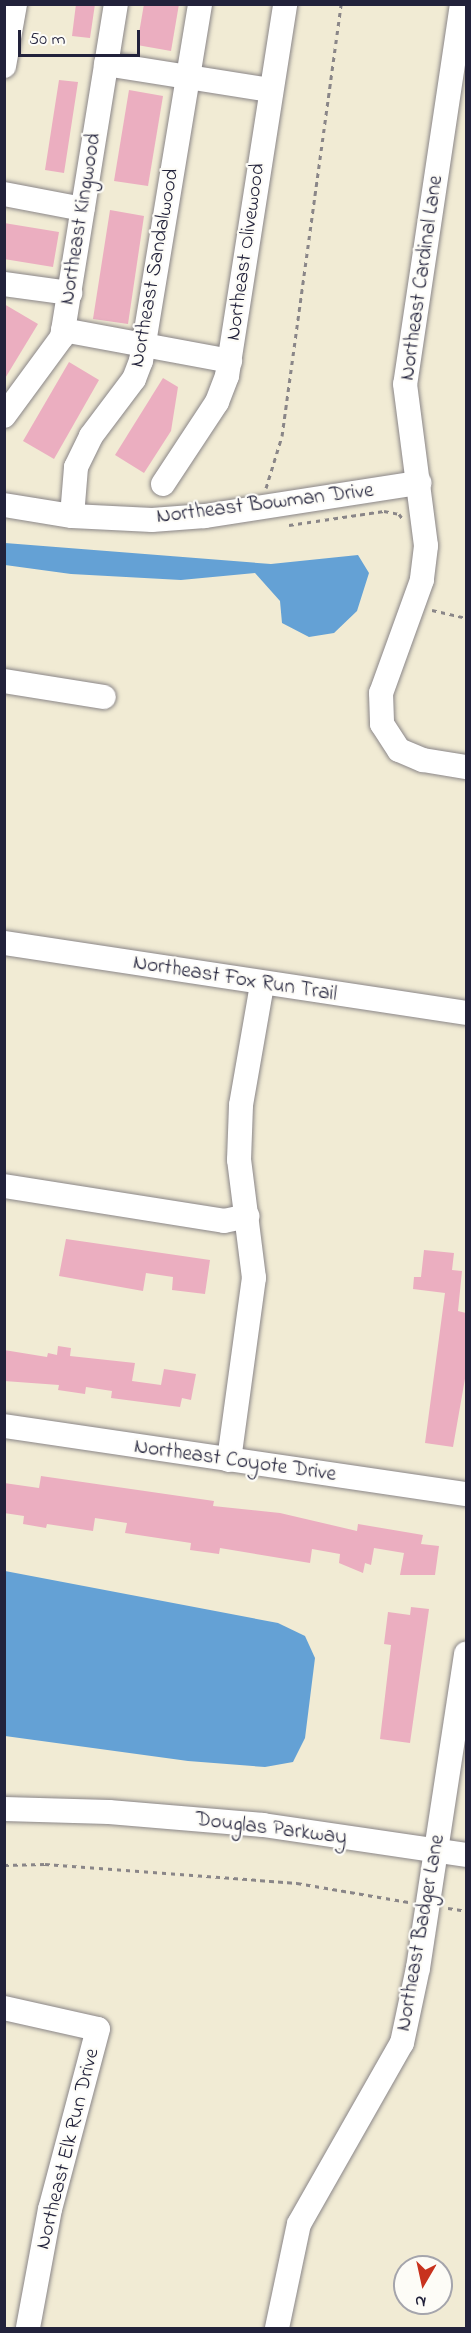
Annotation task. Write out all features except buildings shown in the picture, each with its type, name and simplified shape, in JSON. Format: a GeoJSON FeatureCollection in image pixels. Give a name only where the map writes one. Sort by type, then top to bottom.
{"type":"FeatureCollection","features":[{"type":"Feature","properties":{"kind":"street"},"geometry":{"type":"LineString","coordinates":[[4,66],[15,4]]}},
{"type":"Feature","properties":{"kind":"street","name":"Northeast Kingwood"},"geometry":{"type":"LineString","coordinates":[[4,416],[63,330],[116,4]]}},
{"type":"Feature","properties":{"kind":"street","name":"Northeast Sandalwood"},"geometry":{"type":"LineString","coordinates":[[72,516],[76,467],[91,436],[134,379],[144,345],[200,4]]}},
{"type":"Feature","properties":{"kind":"street","name":"Northeast Olivewood"},"geometry":{"type":"LineString","coordinates":[[164,484],[222,392],[230,362],[285,4]]}},
{"type":"Feature","properties":{"kind":"street","name":"Northeast Cardinal Lane"},"geometry":{"type":"LineString","coordinates":[[462,4],[405,384],[426,546],[416,606],[381,693],[382,724],[399,750],[423,760],[466,767]]}},
{"type":"Feature","properties":{"kind":"street"},"geometry":{"type":"LineString","coordinates":[[106,64],[189,75],[270,90]]}},
{"type":"Feature","properties":{"kind":"street"},"geometry":{"type":"LineString","coordinates":[[4,194],[83,209]]}},
{"type":"Feature","properties":{"kind":"street"},"geometry":{"type":"LineString","coordinates":[[4,284],[70,293]]}},
{"type":"Feature","properties":{"kind":"street"},"geometry":{"type":"LineString","coordinates":[[63,330],[230,362]]}},
{"type":"Feature","properties":{"kind":"street","name":"Northeast Bowman Drive"},"geometry":{"type":"LineString","coordinates":[[4,506],[72,516],[152,520],[268,506],[419,483]]}},
{"type":"Feature","properties":{"kind":"street"},"geometry":{"type":"LineString","coordinates":[[4,681],[104,697]]}},
{"type":"Feature","properties":{"kind":"street","name":"Northeast Fox Run Trail"},"geometry":{"type":"LineString","coordinates":[[4,943],[262,985],[466,1013]]}},
{"type":"Feature","properties":{"kind":"street"},"geometry":{"type":"LineString","coordinates":[[229,1460],[253,1300],[254,1278],[239,1160],[241,1105],[262,985]]}},
{"type":"Feature","properties":{"kind":"street"},"geometry":{"type":"LineString","coordinates":[[4,1186],[224,1221],[247,1216]]}},
{"type":"Feature","properties":{"kind":"street","name":"Northeast Coyote Drive"},"geometry":{"type":"LineString","coordinates":[[4,1426],[466,1494]]}},
{"type":"Feature","properties":{"kind":"street","name":"Northeast Badger Lane"},"geometry":{"type":"LineString","coordinates":[[277,2328],[299,2224],[402,2043],[428,1905],[466,1654]]}},
{"type":"Feature","properties":{"kind":"street","name":"Douglas Parkway"},"geometry":{"type":"LineString","coordinates":[[4,1809],[76,1810],[263,1825],[466,1855]]}},
{"type":"Feature","properties":{"kind":"street","name":"Douglas Parkway"},"geometry":{"type":"LineString","coordinates":[[4,1820],[76,1810]]}},
{"type":"Feature","properties":{"kind":"street","name":"Northeast Elk Run Drive"},"geometry":{"type":"LineString","coordinates":[[4,2008],[98,2029],[50,2209],[28,2328]]}},
{"type":"Feature","properties":{"kind":"path"},"geometry":{"type":"LineString","coordinates":[[268,506],[265,484],[282,436],[341,4]]}},
{"type":"Feature","properties":{"kind":"path"},"geometry":{"type":"LineString","coordinates":[[416,606],[466,618]]}},
{"type":"Feature","properties":{"kind":"path"},"geometry":{"type":"LineString","coordinates":[[4,1865],[45,1864],[297,1884],[466,1911]]}},
{"type":"Feature","properties":{"kind":"water"},"geometry":{"type":"Polygon","coordinates":[[[5,543],[271,564],[358,555],[369,573],[357,611],[334,633],[309,637],[282,623],[280,601],[255,573],[181,580],[71,574],[5,565],[5,543]]]}},
{"type":"Feature","properties":{"kind":"water"},"geometry":{"type":"Polygon","coordinates":[[[5,1571],[278,1623],[305,1636],[315,1658],[305,1738],[293,1762],[265,1767],[188,1761],[5,1736],[5,1571]]]}}]}
